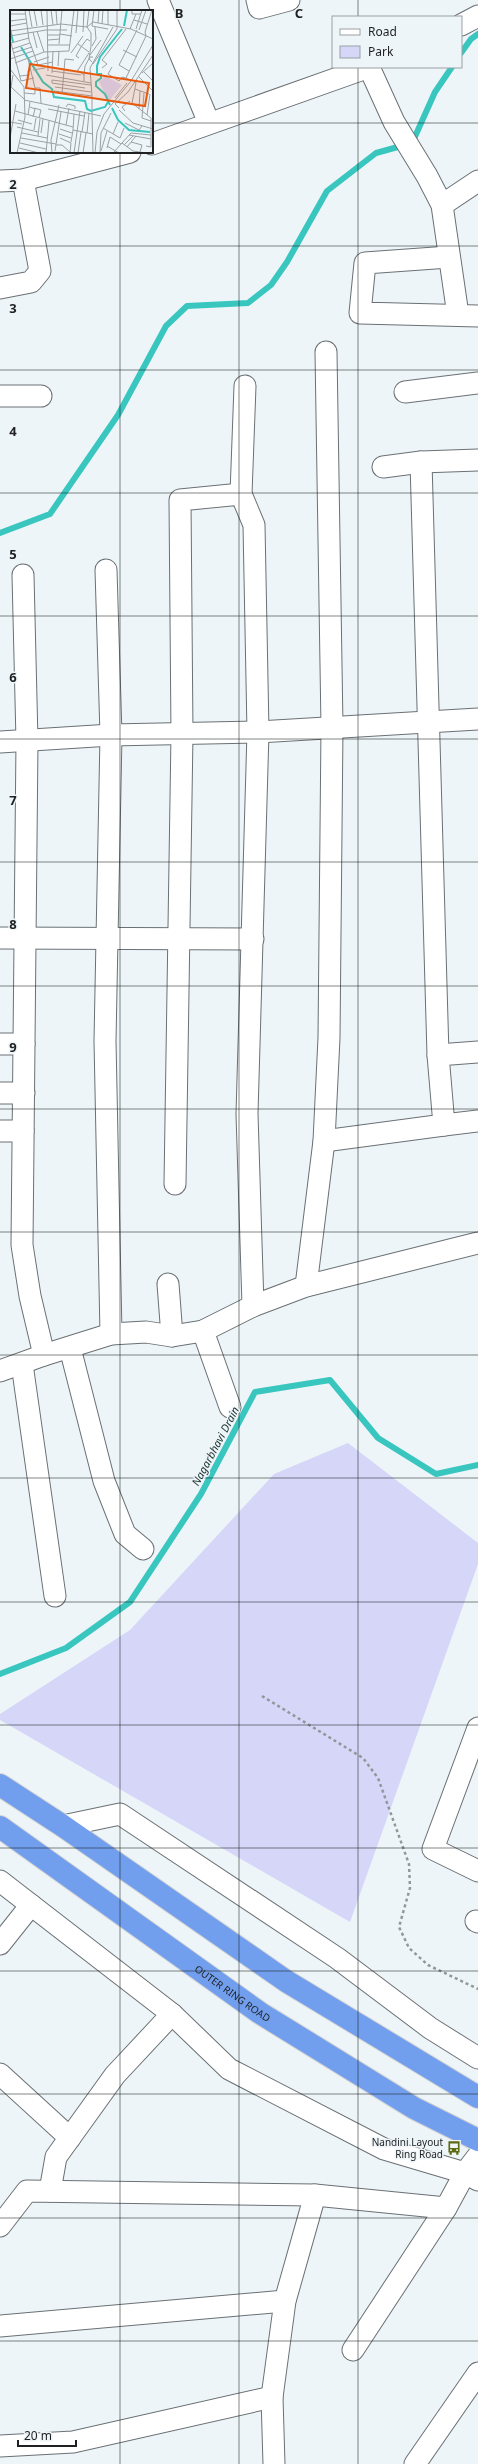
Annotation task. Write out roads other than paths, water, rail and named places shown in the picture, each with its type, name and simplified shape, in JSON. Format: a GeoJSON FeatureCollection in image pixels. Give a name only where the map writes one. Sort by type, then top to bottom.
{"type":"FeatureCollection","features":[{"type":"Feature","properties":{"kind":"highway"},"geometry":{"type":"LineString","coordinates":[[0,1785],[63,1826],[286,1981],[478,2097]]}},
{"type":"Feature","properties":{"kind":"highway","name":"OUTER RING ROAD"},"geometry":{"type":"LineString","coordinates":[[9,1833],[260,2013],[414,2108],[478,2140]]}},
{"type":"Feature","properties":{"kind":"street"},"geometry":{"type":"LineString","coordinates":[[158,0],[209,123]]}},
{"type":"Feature","properties":{"kind":"street"},"geometry":{"type":"LineString","coordinates":[[257,0],[259,8],[289,0]]}},
{"type":"Feature","properties":{"kind":"street"},"geometry":{"type":"LineString","coordinates":[[462,24],[478,16]]}},
{"type":"Feature","properties":{"kind":"street"},"geometry":{"type":"LineString","coordinates":[[153,144],[366,68]]}},
{"type":"Feature","properties":{"kind":"street"},"geometry":{"type":"LineString","coordinates":[[369,68],[394,122],[427,176],[442,205],[448,257],[468,316],[360,313],[365,263],[448,257]]}},
{"type":"Feature","properties":{"kind":"street"},"geometry":{"type":"LineString","coordinates":[[0,181],[23,180],[126,153]]}},
{"type":"Feature","properties":{"kind":"street"},"geometry":{"type":"LineString","coordinates":[[0,288],[31,282],[40,271],[23,180]]}},
{"type":"Feature","properties":{"kind":"street"},"geometry":{"type":"LineString","coordinates":[[442,205],[478,181]]}},
{"type":"Feature","properties":{"kind":"street"},"geometry":{"type":"LineString","coordinates":[[306,1286],[324,1141],[330,1038],[332,727],[326,352]]}},
{"type":"Feature","properties":{"kind":"street"},"geometry":{"type":"LineString","coordinates":[[405,392],[478,383]]}},
{"type":"Feature","properties":{"kind":"street"},"geometry":{"type":"LineString","coordinates":[[245,386],[241,494],[254,525],[258,732],[248,1114],[253,1306]]}},
{"type":"Feature","properties":{"kind":"street"},"geometry":{"type":"LineString","coordinates":[[0,396],[41,396]]}},
{"type":"Feature","properties":{"kind":"street"},"geometry":{"type":"LineString","coordinates":[[383,467],[421,462],[478,460]]}},
{"type":"Feature","properties":{"kind":"street"},"geometry":{"type":"LineString","coordinates":[[421,462],[438,1055],[444,1125]]}},
{"type":"Feature","properties":{"kind":"street"},"geometry":{"type":"LineString","coordinates":[[175,1184],[174,1112],[180,938],[182,734],[180,500],[241,494]]}},
{"type":"Feature","properties":{"kind":"street"},"geometry":{"type":"LineString","coordinates":[[106,570],[110,735],[105,936],[105,1049],[111,1334]]}},
{"type":"Feature","properties":{"kind":"street"},"geometry":{"type":"LineString","coordinates":[[23,575],[27,742],[22,1245],[30,1296],[44,1355]]}},
{"type":"Feature","properties":{"kind":"street"},"geometry":{"type":"LineString","coordinates":[[0,742],[27,742],[110,735],[258,732],[478,719]]}},
{"type":"Feature","properties":{"kind":"street"},"geometry":{"type":"LineString","coordinates":[[0,938],[105,936],[253,938]]}},
{"type":"Feature","properties":{"kind":"street"},"geometry":{"type":"LineString","coordinates":[[0,1044],[24,1044]]}},
{"type":"Feature","properties":{"kind":"street"},"geometry":{"type":"LineString","coordinates":[[438,1055],[478,1052]]}},
{"type":"Feature","properties":{"kind":"street"},"geometry":{"type":"LineString","coordinates":[[0,1093],[24,1093]]}},
{"type":"Feature","properties":{"kind":"street"},"geometry":{"type":"LineString","coordinates":[[324,1141],[478,1121]]}},
{"type":"Feature","properties":{"kind":"street"},"geometry":{"type":"LineString","coordinates":[[0,1131],[23,1131]]}},
{"type":"Feature","properties":{"kind":"street"},"geometry":{"type":"LineString","coordinates":[[0,1371],[44,1355],[111,1334],[146,1332],[172,1336],[203,1331],[253,1306],[306,1286],[478,1243]]}},
{"type":"Feature","properties":{"kind":"street"},"geometry":{"type":"LineString","coordinates":[[168,1284],[172,1336]]}},
{"type":"Feature","properties":{"kind":"street"},"geometry":{"type":"LineString","coordinates":[[203,1331],[230,1407]]}},
{"type":"Feature","properties":{"kind":"street"},"geometry":{"type":"LineString","coordinates":[[70,1348],[104,1480],[125,1534],[142,1549]]}},
{"type":"Feature","properties":{"kind":"street"},"geometry":{"type":"LineString","coordinates":[[22,1364],[55,1596]]}},
{"type":"Feature","properties":{"kind":"street"},"geometry":{"type":"LineString","coordinates":[[478,1728],[433,1849],[478,1871]]}},
{"type":"Feature","properties":{"kind":"street"},"geometry":{"type":"LineString","coordinates":[[63,1826],[120,1814],[337,1958],[430,2028],[478,2058]]}},
{"type":"Feature","properties":{"kind":"street"},"geometry":{"type":"LineString","coordinates":[[0,1881],[172,2014],[229,2069],[384,2149],[472,2176]]}},
{"type":"Feature","properties":{"kind":"street"},"geometry":{"type":"LineString","coordinates":[[0,1944],[31,1905]]}},
{"type":"Feature","properties":{"kind":"street"},"geometry":{"type":"LineString","coordinates":[[50,2192],[56,2157],[115,2075],[172,2014]]}},
{"type":"Feature","properties":{"kind":"street"},"geometry":{"type":"LineString","coordinates":[[0,2074],[70,2138]]}},
{"type":"Feature","properties":{"kind":"street"},"geometry":{"type":"LineString","coordinates":[[353,2350],[446,2208],[472,2176],[478,2156]]}},
{"type":"Feature","properties":{"kind":"street"},"geometry":{"type":"LineString","coordinates":[[0,2226],[27,2191],[315,2195],[446,2208]]}},
{"type":"Feature","properties":{"kind":"street"},"geometry":{"type":"LineString","coordinates":[[274,2464],[272,2397],[285,2301],[315,2195]]}},
{"type":"Feature","properties":{"kind":"street"},"geometry":{"type":"LineString","coordinates":[[0,2326],[285,2301]]}},
{"type":"Feature","properties":{"kind":"street"},"geometry":{"type":"LineString","coordinates":[[415,2464],[478,2373]]}},
{"type":"Feature","properties":{"kind":"street"},"geometry":{"type":"LineString","coordinates":[[0,2446],[72,2442],[272,2397]]}},
{"type":"Feature","properties":{"kind":"waterway"},"geometry":{"type":"LineString","coordinates":[[462,52],[471,39],[478,34]]}},
{"type":"Feature","properties":{"kind":"waterway"},"geometry":{"type":"LineString","coordinates":[[0,533],[50,514],[118,415],[166,326],[187,306],[248,303],[271,285],[287,262],[327,191],[376,153],[405,145],[413,141],[435,92],[451,68]]}},
{"type":"Feature","properties":{"kind":"waterway","name":"Nagarbhavi Drain"},"geometry":{"type":"LineString","coordinates":[[0,1674],[66,1648],[130,1602],[201,1494],[255,1392],[330,1380],[378,1438],[436,1474],[478,1465]]}},
{"type":"Feature","properties":{"kind":"place","name":"Nandini Layout Ring Road"},"geometry":{"type":"Point","coordinates":[454,2148]}}]}
